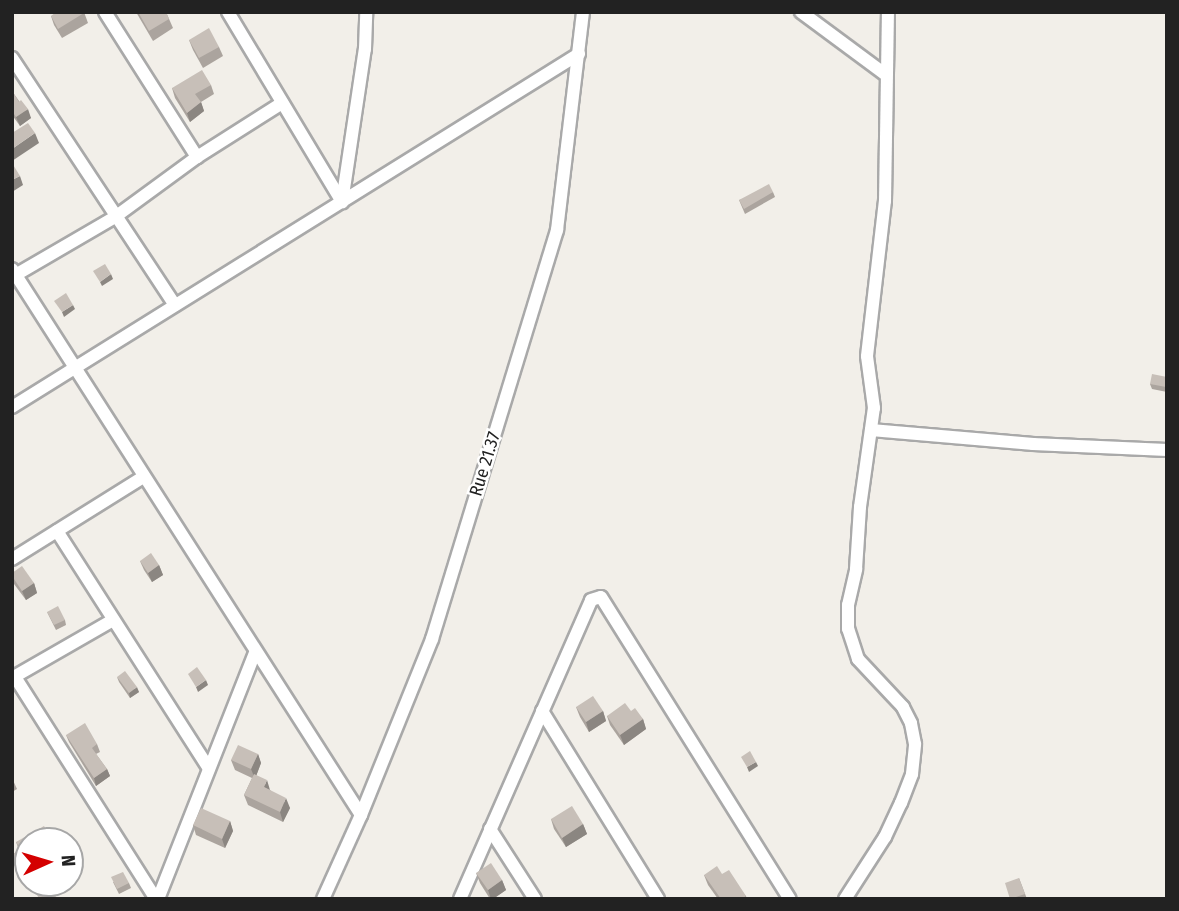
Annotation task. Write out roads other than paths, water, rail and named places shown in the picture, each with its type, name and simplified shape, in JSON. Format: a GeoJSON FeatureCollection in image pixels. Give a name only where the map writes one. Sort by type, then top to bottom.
{"type":"FeatureCollection","features":[{"type":"Feature","properties":{"kind":"street"},"geometry":{"type":"LineString","coordinates":[[105,12],[197,157]]}},
{"type":"Feature","properties":{"kind":"street"},"geometry":{"type":"LineString","coordinates":[[228,12],[342,202]]}},
{"type":"Feature","properties":{"kind":"street"},"geometry":{"type":"LineString","coordinates":[[342,202],[365,49],[366,12]]}},
{"type":"Feature","properties":{"kind":"street","name":"Rue 21.37"},"geometry":{"type":"LineString","coordinates":[[323,899],[361,815],[432,639],[557,230],[583,12]]}},
{"type":"Feature","properties":{"kind":"street"},"geometry":{"type":"LineString","coordinates":[[801,12],[886,75]]}},
{"type":"Feature","properties":{"kind":"street"},"geometry":{"type":"LineString","coordinates":[[845,899],[885,837],[901,803],[912,774],[915,744],[911,723],[902,707],[858,659],[848,629],[848,605],[856,569],[860,507],[874,408],[867,355],[885,201],[888,12]]}},
{"type":"Feature","properties":{"kind":"street"},"geometry":{"type":"LineString","coordinates":[[12,407],[579,54]]}},
{"type":"Feature","properties":{"kind":"street"},"geometry":{"type":"LineString","coordinates":[[12,58],[115,217],[176,305]]}},
{"type":"Feature","properties":{"kind":"street"},"geometry":{"type":"LineString","coordinates":[[282,103],[197,157],[115,217],[13,274],[361,815]]}},
{"type":"Feature","properties":{"kind":"street"},"geometry":{"type":"LineString","coordinates":[[871,430],[1033,444],[1167,450]]}},
{"type":"Feature","properties":{"kind":"street"},"geometry":{"type":"LineString","coordinates":[[12,559],[143,477]]}},
{"type":"Feature","properties":{"kind":"street"},"geometry":{"type":"LineString","coordinates":[[57,531],[209,769]]}},
{"type":"Feature","properties":{"kind":"street"},"geometry":{"type":"LineString","coordinates":[[460,899],[591,600],[601,597],[790,899]]}},
{"type":"Feature","properties":{"kind":"street"},"geometry":{"type":"LineString","coordinates":[[113,620],[14,677],[157,899]]}},
{"type":"Feature","properties":{"kind":"street"},"geometry":{"type":"LineString","coordinates":[[157,899],[255,653]]}},
{"type":"Feature","properties":{"kind":"street"},"geometry":{"type":"LineString","coordinates":[[542,711],[658,899]]}},
{"type":"Feature","properties":{"kind":"street"},"geometry":{"type":"LineString","coordinates":[[490,829],[535,899]]}}]}
